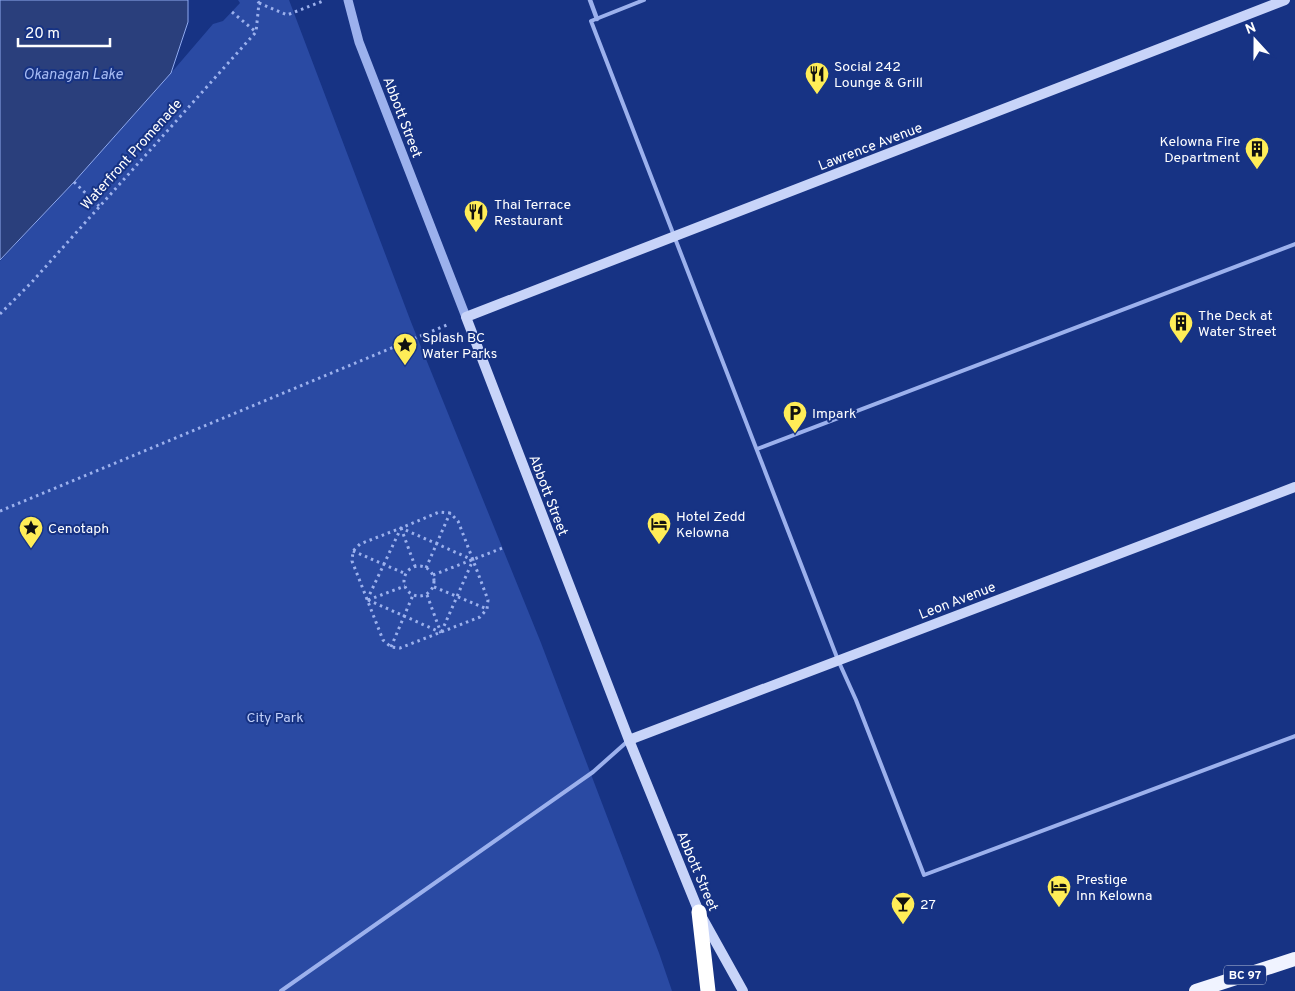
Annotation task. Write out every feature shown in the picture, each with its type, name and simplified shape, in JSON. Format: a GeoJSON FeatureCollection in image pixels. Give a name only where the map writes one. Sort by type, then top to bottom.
{"type":"FeatureCollection","features":[{"type":"Feature","properties":{"kind":"highway"},"geometry":{"type":"LineString","coordinates":[[699,912],[708,991]]}},
{"type":"Feature","properties":{"kind":"highway","name":"BC 97"},"geometry":{"type":"LineString","coordinates":[[1196,991],[1295,959]]}},
{"type":"Feature","properties":{"kind":"main road","name":"Lawrence Avenue"},"geometry":{"type":"LineString","coordinates":[[466,317],[1285,0]]}},
{"type":"Feature","properties":{"kind":"main road","name":"Abbott Street"},"geometry":{"type":"LineString","coordinates":[[466,317],[629,740],[699,912],[743,991]]}},
{"type":"Feature","properties":{"kind":"main road","name":"Leon Avenue"},"geometry":{"type":"LineString","coordinates":[[629,740],[1295,488]]}},
{"type":"Feature","properties":{"kind":"street","name":"Abbott Street"},"geometry":{"type":"LineString","coordinates":[[348,0],[359,42],[466,317]]}},
{"type":"Feature","properties":{"kind":"street"},"geometry":{"type":"LineString","coordinates":[[590,0],[597,19]]}},
{"type":"Feature","properties":{"kind":"lane"},"geometry":{"type":"LineString","coordinates":[[644,0],[591,21],[838,660],[856,700],[924,875],[1295,736]]}},
{"type":"Feature","properties":{"kind":"lane"},"geometry":{"type":"LineString","coordinates":[[757,449],[1295,244]]}},
{"type":"Feature","properties":{"kind":"lane"},"geometry":{"type":"LineString","coordinates":[[281,991],[593,772],[629,740]]}},
{"type":"Feature","properties":{"kind":"path"},"geometry":{"type":"LineString","coordinates":[[256,32],[258,2],[288,15],[323,2]]}},
{"type":"Feature","properties":{"kind":"path"},"geometry":{"type":"LineString","coordinates":[[232,12],[256,32]]}},
{"type":"Feature","properties":{"kind":"path","name":"Waterfront Promenade"},"geometry":{"type":"LineString","coordinates":[[0,314],[31,283],[256,32]]}},
{"type":"Feature","properties":{"kind":"path"},"geometry":{"type":"LineString","coordinates":[[74,182],[100,206]]}},
{"type":"Feature","properties":{"kind":"path"},"geometry":{"type":"LineString","coordinates":[[0,511],[466,317]]}},
{"type":"Feature","properties":{"kind":"path"},"geometry":{"type":"LineString","coordinates":[[439,512],[450,513],[458,521],[488,600],[487,609],[480,617],[400,648],[391,647],[383,640],[352,561],[353,551],[360,544],[401,528],[439,512]]}},
{"type":"Feature","properties":{"kind":"path"},"geometry":{"type":"LineString","coordinates":[[426,568],[450,513]]}},
{"type":"Feature","properties":{"kind":"path"},"geometry":{"type":"LineString","coordinates":[[401,528],[473,560]]}},
{"type":"Feature","properties":{"kind":"path"},"geometry":{"type":"LineString","coordinates":[[367,600],[401,528]]}},
{"type":"Feature","properties":{"kind":"path"},"geometry":{"type":"LineString","coordinates":[[401,528],[415,566]]}},
{"type":"Feature","properties":{"kind":"path"},"geometry":{"type":"LineString","coordinates":[[433,575],[505,547]]}},
{"type":"Feature","properties":{"kind":"path"},"geometry":{"type":"LineString","coordinates":[[353,551],[406,574]]}},
{"type":"Feature","properties":{"kind":"path"},"geometry":{"type":"LineString","coordinates":[[441,633],[473,560]]}},
{"type":"Feature","properties":{"kind":"path"},"geometry":{"type":"LineString","coordinates":[[415,566],[426,568],[433,575],[434,587],[427,595],[413,595],[405,586],[406,574],[415,566]]}},
{"type":"Feature","properties":{"kind":"path"},"geometry":{"type":"LineString","coordinates":[[367,600],[405,586]]}},
{"type":"Feature","properties":{"kind":"path"},"geometry":{"type":"LineString","coordinates":[[434,587],[487,609]]}},
{"type":"Feature","properties":{"kind":"path"},"geometry":{"type":"LineString","coordinates":[[391,647],[413,595]]}},
{"type":"Feature","properties":{"kind":"path"},"geometry":{"type":"LineString","coordinates":[[427,595],[441,633]]}},
{"type":"Feature","properties":{"kind":"path"},"geometry":{"type":"LineString","coordinates":[[367,600],[441,633]]}},
{"type":"Feature","properties":{"kind":"green space","name":"City Park"},"geometry":{"type":"Polygon","coordinates":[[[238,0],[289,0],[411,322],[541,643],[672,991],[0,991],[0,261],[74,182],[213,24],[223,21],[240,3],[238,0]]]}},
{"type":"Feature","properties":{"kind":"water","name":"Okanagan Lake"},"geometry":{"type":"Polygon","coordinates":[[[0,0],[188,0],[188,22],[171,73],[74,182],[0,260],[0,0]]]}},
{"type":"Feature","properties":{"kind":"place","name":"Social 242 Lounge & Grill"},"geometry":{"type":"Point","coordinates":[817,95]}},
{"type":"Feature","properties":{"kind":"place","name":"Kelowna Fire Department"},"geometry":{"type":"Point","coordinates":[1257,170]}},
{"type":"Feature","properties":{"kind":"place","name":"Thai Terrace Restaurant"},"geometry":{"type":"Point","coordinates":[476,233]}},
{"type":"Feature","properties":{"kind":"place","name":"The Deck at Water Street"},"geometry":{"type":"Point","coordinates":[1181,344]}},
{"type":"Feature","properties":{"kind":"place","name":"Splash BC Water Parks"},"geometry":{"type":"Point","coordinates":[405,366]}},
{"type":"Feature","properties":{"kind":"place","name":"Impark"},"geometry":{"type":"Point","coordinates":[795,434]}},
{"type":"Feature","properties":{"kind":"place","name":"Hotel Zedd Kelowna"},"geometry":{"type":"Point","coordinates":[659,545]}},
{"type":"Feature","properties":{"kind":"place","name":"Cenotaph"},"geometry":{"type":"Point","coordinates":[31,549]}},
{"type":"Feature","properties":{"kind":"place","name":"Prestige Inn Kelowna"},"geometry":{"type":"Point","coordinates":[1059,908]}},
{"type":"Feature","properties":{"kind":"place","name":"27"},"geometry":{"type":"Point","coordinates":[903,925]}}]}
